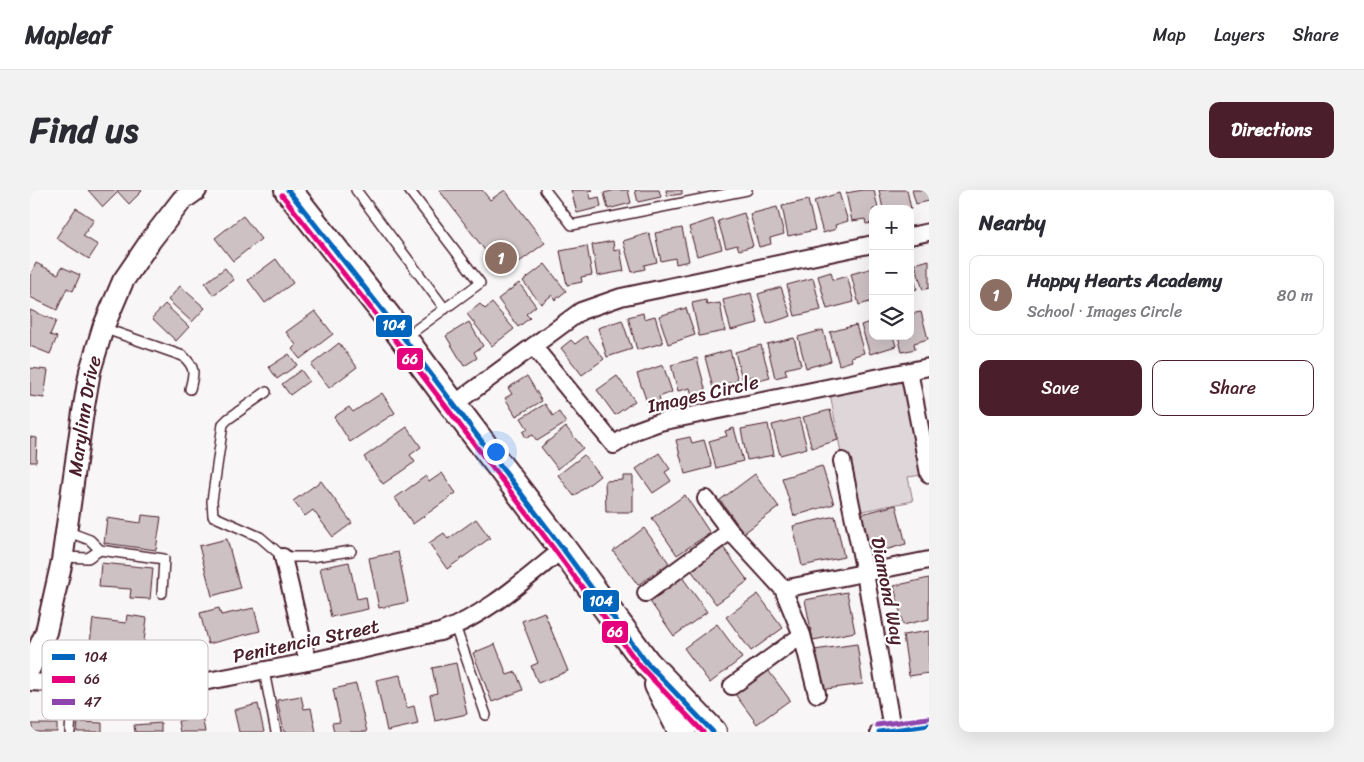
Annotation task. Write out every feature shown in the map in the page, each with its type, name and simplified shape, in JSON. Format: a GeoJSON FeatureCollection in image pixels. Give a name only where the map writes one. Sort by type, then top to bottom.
{"type":"FeatureCollection","features":[{"type":"Feature","properties":{"kind":"main road"},"geometry":{"type":"LineString","coordinates":[[288,190],[404,339],[646,662],[713,732]]}},
{"type":"Feature","properties":{"kind":"main road"},"geometry":{"type":"LineString","coordinates":[[646,662],[682,732]]}},
{"type":"Feature","properties":{"kind":"street","name":"Marylinn Drive"},"geometry":{"type":"LineString","coordinates":[[42,640],[46,632],[62,557],[90,371],[103,328],[123,281],[151,240],[182,200],[196,190]]}},
{"type":"Feature","properties":{"kind":"street"},"geometry":{"type":"LineString","coordinates":[[914,235],[929,232]]}},
{"type":"Feature","properties":{"kind":"street"},"geometry":{"type":"LineString","coordinates":[[453,405],[581,311],[621,297],[869,245]]}},
{"type":"Feature","properties":{"kind":"street","name":"Images Circle"},"geometry":{"type":"LineString","coordinates":[[533,346],[614,445],[635,431],[660,422],[929,367]]}},
{"type":"Feature","properties":{"kind":"street"},"geometry":{"type":"LineString","coordinates":[[909,371],[929,474]]}},
{"type":"Feature","properties":{"kind":"street","name":"Diamond Way"},"geometry":{"type":"LineString","coordinates":[[842,461],[865,573],[884,731]]}},
{"type":"Feature","properties":{"kind":"street"},"geometry":{"type":"LineString","coordinates":[[706,499],[730,531],[783,589],[802,636],[818,694]]}},
{"type":"Feature","properties":{"kind":"street"},"geometry":{"type":"LineString","coordinates":[[646,593],[730,531]]}},
{"type":"Feature","properties":{"kind":"street","name":"Penitencia Street"},"geometry":{"type":"LineString","coordinates":[[208,681],[308,662],[440,632],[455,626],[502,597],[563,549]]}},
{"type":"Feature","properties":{"kind":"street"},"geometry":{"type":"LineString","coordinates":[[283,557],[308,662]]}},
{"type":"Feature","properties":{"kind":"street"},"geometry":{"type":"LineString","coordinates":[[783,589],[929,560]]}},
{"type":"Feature","properties":{"kind":"street"},"geometry":{"type":"LineString","coordinates":[[732,686],[802,636]]}},
{"type":"Feature","properties":{"kind":"street","name":"Marylinn Drive"},"geometry":{"type":"LineString","coordinates":[[30,668],[42,641]]}},
{"type":"Feature","properties":{"kind":"street"},"geometry":{"type":"LineString","coordinates":[[884,731],[929,725]]}},
{"type":"Feature","properties":{"kind":"lane"},"geometry":{"type":"LineString","coordinates":[[356,190],[445,309]]}},
{"type":"Feature","properties":{"kind":"lane"},"geometry":{"type":"LineString","coordinates":[[404,339],[480,283],[409,190]]}},
{"type":"Feature","properties":{"kind":"lane"},"geometry":{"type":"LineString","coordinates":[[545,190],[572,225],[746,190]]}},
{"type":"Feature","properties":{"kind":"lane"},"geometry":{"type":"LineString","coordinates":[[103,328],[183,356],[191,363],[194,373],[190,390]]}},
{"type":"Feature","properties":{"kind":"lane"},"geometry":{"type":"LineString","coordinates":[[266,392],[223,424],[212,501],[213,516],[260,537],[283,557],[312,557],[350,550]]}},
{"type":"Feature","properties":{"kind":"lane"},"geometry":{"type":"LineString","coordinates":[[66,531],[90,540],[100,550],[164,559],[162,593]]}},
{"type":"Feature","properties":{"kind":"lane"},"geometry":{"type":"LineString","coordinates":[[62,557],[88,558],[100,550]]}},
{"type":"Feature","properties":{"kind":"lane"},"geometry":{"type":"LineString","coordinates":[[455,626],[486,716]]}},
{"type":"Feature","properties":{"kind":"lane"},"geometry":{"type":"LineString","coordinates":[[264,671],[276,732]]}},
{"type":"Feature","properties":{"kind":"shaded area"},"geometry":{"type":"Polygon","coordinates":[[[909,371],[929,474],[908,477],[913,501],[852,513],[829,388],[909,371]]]}},
{"type":"Feature","properties":{"kind":"building"},"geometry":{"type":"Polygon","coordinates":[[[88,190],[142,191],[129,204],[118,192],[103,207],[88,190]]]}},
{"type":"Feature","properties":{"kind":"building"},"geometry":{"type":"Polygon","coordinates":[[[439,190],[482,190],[490,200],[505,190],[545,243],[503,274],[439,190]]]}},
{"type":"Feature","properties":{"kind":"building"},"geometry":{"type":"Polygon","coordinates":[[[571,190],[593,190],[589,191],[591,199],[599,197],[601,207],[577,213],[571,190]]]}},
{"type":"Feature","properties":{"kind":"building"},"geometry":{"type":"Polygon","coordinates":[[[615,190],[628,190],[631,203],[608,209],[604,193],[615,190]]]}},
{"type":"Feature","properties":{"kind":"building"},"geometry":{"type":"Polygon","coordinates":[[[635,190],[659,190],[661,197],[638,202],[635,190]]]}},
{"type":"Feature","properties":{"kind":"building"},"geometry":{"type":"Polygon","coordinates":[[[666,190],[682,190],[682,194],[667,196],[666,190]]]}},
{"type":"Feature","properties":{"kind":"building"},"geometry":{"type":"Polygon","coordinates":[[[874,190],[877,205],[869,205],[869,224],[866,224],[865,219],[852,221],[846,193],[874,190]]]}},
{"type":"Feature","properties":{"kind":"building"},"geometry":{"type":"Polygon","coordinates":[[[879,190],[907,190],[910,205],[882,205],[879,190]]]}},
{"type":"Feature","properties":{"kind":"building"},"geometry":{"type":"Polygon","coordinates":[[[912,190],[929,190],[929,201],[916,204],[912,190]]]}},
{"type":"Feature","properties":{"kind":"building"},"geometry":{"type":"Polygon","coordinates":[[[839,193],[848,221],[835,225],[836,229],[823,233],[814,201],[839,193]]]}},
{"type":"Feature","properties":{"kind":"building"},"geometry":{"type":"Polygon","coordinates":[[[808,200],[815,230],[788,236],[782,206],[808,200]]]}},
{"type":"Feature","properties":{"kind":"building"},"geometry":{"type":"Polygon","coordinates":[[[777,207],[784,234],[770,238],[771,244],[759,247],[750,214],[777,207]]]}},
{"type":"Feature","properties":{"kind":"building"},"geometry":{"type":"Polygon","coordinates":[[[76,208],[94,220],[83,236],[98,245],[89,259],[56,238],[76,208]]]}},
{"type":"Feature","properties":{"kind":"building"},"geometry":{"type":"Polygon","coordinates":[[[744,213],[753,246],[739,250],[737,245],[726,248],[718,221],[744,213]]]}},
{"type":"Feature","properties":{"kind":"building"},"geometry":{"type":"Polygon","coordinates":[[[243,216],[261,239],[233,261],[215,238],[243,216]]]}},
{"type":"Feature","properties":{"kind":"building"},"geometry":{"type":"Polygon","coordinates":[[[713,219],[722,249],[697,256],[689,227],[713,219]]]}},
{"type":"Feature","properties":{"kind":"building"},"geometry":{"type":"Polygon","coordinates":[[[682,228],[689,261],[676,264],[675,258],[661,261],[655,233],[682,228]]]}},
{"type":"Feature","properties":{"kind":"building"},"geometry":{"type":"Polygon","coordinates":[[[649,233],[657,262],[644,265],[645,269],[632,272],[623,241],[649,233]]]}},
{"type":"Feature","properties":{"kind":"building"},"geometry":{"type":"Polygon","coordinates":[[[613,241],[614,251],[620,249],[624,271],[597,276],[592,245],[613,241]]]}},
{"type":"Feature","properties":{"kind":"building"},"geometry":{"type":"Polygon","coordinates":[[[587,246],[592,275],[581,277],[582,282],[567,285],[560,251],[587,246]]]}},
{"type":"Feature","properties":{"kind":"building"},"geometry":{"type":"Polygon","coordinates":[[[276,259],[293,283],[265,303],[248,280],[276,259]]]}},
{"type":"Feature","properties":{"kind":"building"},"geometry":{"type":"Polygon","coordinates":[[[929,260],[929,288],[923,290],[915,264],[929,260]]]}},
{"type":"Feature","properties":{"kind":"building"},"geometry":{"type":"Polygon","coordinates":[[[36,263],[58,274],[62,267],[80,275],[73,291],[67,288],[57,310],[30,297],[30,276],[36,263]]]}},
{"type":"Feature","properties":{"kind":"building"},"geometry":{"type":"Polygon","coordinates":[[[545,264],[566,291],[555,300],[552,295],[541,304],[523,281],[545,264]]]}},
{"type":"Feature","properties":{"kind":"building"},"geometry":{"type":"Polygon","coordinates":[[[225,268],[234,280],[213,295],[205,283],[225,268]]]}},
{"type":"Feature","properties":{"kind":"building"},"geometry":{"type":"Polygon","coordinates":[[[869,269],[869,302],[859,305],[851,274],[869,269]]]}},
{"type":"Feature","properties":{"kind":"building"},"geometry":{"type":"Polygon","coordinates":[[[831,272],[833,280],[847,276],[854,302],[827,309],[818,276],[831,272]]]}},
{"type":"Feature","properties":{"kind":"building"},"geometry":{"type":"Polygon","coordinates":[[[914,277],[917,289],[914,290],[914,277]]]}},
{"type":"Feature","properties":{"kind":"building"},"geometry":{"type":"Polygon","coordinates":[[[813,278],[821,310],[795,316],[787,285],[813,278]]]}},
{"type":"Feature","properties":{"kind":"building"},"geometry":{"type":"Polygon","coordinates":[[[519,283],[536,306],[526,314],[530,318],[518,327],[498,299],[519,283]]]}},
{"type":"Feature","properties":{"kind":"building"},"geometry":{"type":"Polygon","coordinates":[[[180,286],[205,308],[192,322],[168,300],[180,286]]]}},
{"type":"Feature","properties":{"kind":"building"},"geometry":{"type":"Polygon","coordinates":[[[781,287],[791,316],[767,324],[758,294],[781,287]]]}},
{"type":"Feature","properties":{"kind":"building"},"geometry":{"type":"Polygon","coordinates":[[[751,293],[758,323],[731,330],[723,300],[751,293]]]}},
{"type":"Feature","properties":{"kind":"building"},"geometry":{"type":"Polygon","coordinates":[[[706,300],[707,305],[720,303],[725,331],[699,336],[692,303],[706,300]]]}},
{"type":"Feature","properties":{"kind":"building"},"geometry":{"type":"Polygon","coordinates":[[[492,303],[514,329],[492,346],[467,314],[480,304],[485,309],[492,303]]]}},
{"type":"Feature","properties":{"kind":"building"},"geometry":{"type":"Polygon","coordinates":[[[165,304],[189,327],[176,341],[152,318],[165,304]]]}},
{"type":"Feature","properties":{"kind":"building"},"geometry":{"type":"Polygon","coordinates":[[[686,308],[695,335],[668,344],[659,316],[686,308]]]}},
{"type":"Feature","properties":{"kind":"building"},"geometry":{"type":"Polygon","coordinates":[[[30,310],[56,321],[50,335],[57,337],[50,354],[30,346],[30,310]]]}},
{"type":"Feature","properties":{"kind":"building"},"geometry":{"type":"Polygon","coordinates":[[[315,311],[333,334],[300,359],[292,349],[296,345],[286,332],[315,311]]]}},
{"type":"Feature","properties":{"kind":"building"},"geometry":{"type":"Polygon","coordinates":[[[921,312],[928,339],[914,343],[915,349],[902,352],[899,340],[914,340],[914,313],[921,312]]]}},
{"type":"Feature","properties":{"kind":"building"},"geometry":{"type":"Polygon","coordinates":[[[643,313],[644,319],[655,316],[663,343],[637,350],[628,317],[643,313]]]}},
{"type":"Feature","properties":{"kind":"building"},"geometry":{"type":"Polygon","coordinates":[[[622,320],[632,349],[607,357],[598,328],[622,320]]]}},
{"type":"Feature","properties":{"kind":"building"},"geometry":{"type":"Polygon","coordinates":[[[469,322],[483,346],[474,352],[477,358],[464,366],[446,336],[469,322]]]}},
{"type":"Feature","properties":{"kind":"building"},"geometry":{"type":"Polygon","coordinates":[[[869,322],[869,340],[894,340],[896,346],[870,354],[861,325],[869,322]]]}},
{"type":"Feature","properties":{"kind":"building"},"geometry":{"type":"Polygon","coordinates":[[[856,325],[864,353],[851,357],[852,361],[839,365],[830,332],[856,325]]]}},
{"type":"Feature","properties":{"kind":"building"},"geometry":{"type":"Polygon","coordinates":[[[823,330],[831,361],[806,368],[798,337],[823,330]]]}},
{"type":"Feature","properties":{"kind":"building"},"geometry":{"type":"Polygon","coordinates":[[[586,336],[604,359],[582,375],[561,348],[571,340],[575,344],[586,336]]]}},
{"type":"Feature","properties":{"kind":"building"},"geometry":{"type":"Polygon","coordinates":[[[794,338],[801,365],[785,369],[787,375],[775,378],[767,344],[794,338]]]}},
{"type":"Feature","properties":{"kind":"building"},"geometry":{"type":"Polygon","coordinates":[[[339,343],[357,367],[329,388],[311,365],[339,343]]]}},
{"type":"Feature","properties":{"kind":"building"},"geometry":{"type":"Polygon","coordinates":[[[761,345],[770,378],[755,382],[754,376],[742,379],[735,352],[761,345]]]}},
{"type":"Feature","properties":{"kind":"building"},"geometry":{"type":"Polygon","coordinates":[[[730,350],[738,381],[713,388],[705,357],[730,350]]]}},
{"type":"Feature","properties":{"kind":"building"},"geometry":{"type":"Polygon","coordinates":[[[289,354],[297,365],[277,379],[269,367],[289,354]]]}},
{"type":"Feature","properties":{"kind":"building"},"geometry":{"type":"Polygon","coordinates":[[[697,358],[706,392],[692,396],[690,388],[678,391],[671,365],[697,358]]]}},
{"type":"Feature","properties":{"kind":"building"},"geometry":{"type":"Polygon","coordinates":[[[663,365],[672,392],[659,397],[660,401],[648,405],[637,374],[663,365]]]}},
{"type":"Feature","properties":{"kind":"building"},"geometry":{"type":"Polygon","coordinates":[[[30,368],[48,370],[44,398],[30,396],[30,368]]]}},
{"type":"Feature","properties":{"kind":"building"},"geometry":{"type":"Polygon","coordinates":[[[301,370],[309,381],[290,395],[282,384],[301,370]]]}},
{"type":"Feature","properties":{"kind":"building"},"geometry":{"type":"Polygon","coordinates":[[[527,376],[542,401],[516,416],[505,398],[512,394],[508,388],[527,376]]]}},
{"type":"Feature","properties":{"kind":"building"},"geometry":{"type":"Polygon","coordinates":[[[617,376],[635,401],[615,415],[597,390],[617,376]]]}},
{"type":"Feature","properties":{"kind":"building"},"geometry":{"type":"Polygon","coordinates":[[[382,393],[395,413],[350,442],[334,417],[349,407],[353,412],[382,393]]]}},
{"type":"Feature","properties":{"kind":"building"},"geometry":{"type":"Polygon","coordinates":[[[545,404],[553,416],[559,412],[566,423],[537,441],[533,435],[526,438],[523,432],[528,429],[521,418],[545,404]]]}},
{"type":"Feature","properties":{"kind":"building"},"geometry":{"type":"Polygon","coordinates":[[[830,410],[838,440],[812,448],[803,417],[830,410]]]}},
{"type":"Feature","properties":{"kind":"building"},"geometry":{"type":"Polygon","coordinates":[[[799,418],[807,448],[780,455],[772,425],[799,418]]]}},
{"type":"Feature","properties":{"kind":"building"},"geometry":{"type":"Polygon","coordinates":[[[768,424],[774,455],[747,460],[741,429],[768,424]]]}},
{"type":"Feature","properties":{"kind":"building"},"geometry":{"type":"Polygon","coordinates":[[[407,427],[421,447],[410,455],[415,462],[383,484],[364,457],[407,427]]]}},
{"type":"Feature","properties":{"kind":"building"},"geometry":{"type":"Polygon","coordinates":[[[566,427],[583,448],[558,469],[541,447],[566,427]]]}},
{"type":"Feature","properties":{"kind":"building"},"geometry":{"type":"Polygon","coordinates":[[[734,428],[743,461],[716,468],[709,441],[727,436],[725,431],[734,428]]]}},
{"type":"Feature","properties":{"kind":"building"},"geometry":{"type":"Polygon","coordinates":[[[30,437],[37,438],[36,462],[30,462],[30,437]]]}},
{"type":"Feature","properties":{"kind":"building"},"geometry":{"type":"Polygon","coordinates":[[[690,437],[692,443],[704,440],[712,467],[685,474],[676,440],[690,437]]]}},
{"type":"Feature","properties":{"kind":"building"},"geometry":{"type":"Polygon","coordinates":[[[659,453],[670,469],[665,472],[671,481],[653,493],[636,469],[659,453]]]}},
{"type":"Feature","properties":{"kind":"building"},"geometry":{"type":"Polygon","coordinates":[[[584,455],[600,476],[574,496],[558,475],[584,455]]]}},
{"type":"Feature","properties":{"kind":"building"},"geometry":{"type":"Polygon","coordinates":[[[822,466],[834,504],[794,516],[782,478],[822,466]]]}},
{"type":"Feature","properties":{"kind":"building"},"geometry":{"type":"Polygon","coordinates":[[[442,473],[456,493],[413,524],[395,498],[426,476],[429,482],[442,473]]]}},
{"type":"Feature","properties":{"kind":"building"},"geometry":{"type":"Polygon","coordinates":[[[755,474],[779,507],[744,533],[720,500],[755,474]]]}},
{"type":"Feature","properties":{"kind":"building"},"geometry":{"type":"Polygon","coordinates":[[[623,476],[633,476],[633,512],[606,512],[605,481],[623,480],[623,476]]]}},
{"type":"Feature","properties":{"kind":"building"},"geometry":{"type":"Polygon","coordinates":[[[321,481],[352,523],[333,537],[313,510],[305,516],[293,501],[321,481]]]}},
{"type":"Feature","properties":{"kind":"building"},"geometry":{"type":"Polygon","coordinates":[[[685,495],[710,533],[677,555],[652,518],[685,495]]]}},
{"type":"Feature","properties":{"kind":"building"},"geometry":{"type":"Polygon","coordinates":[[[896,505],[906,544],[864,556],[854,516],[896,505]]]}},
{"type":"Feature","properties":{"kind":"building"},"geometry":{"type":"Polygon","coordinates":[[[142,515],[161,517],[156,550],[104,543],[107,518],[141,523],[142,515]]]}},
{"type":"Feature","properties":{"kind":"building"},"geometry":{"type":"Polygon","coordinates":[[[835,516],[844,557],[802,566],[793,526],[835,516]]]}},
{"type":"Feature","properties":{"kind":"building"},"geometry":{"type":"Polygon","coordinates":[[[476,519],[490,538],[447,569],[429,543],[444,533],[448,539],[476,519]]]}},
{"type":"Feature","properties":{"kind":"building"},"geometry":{"type":"Polygon","coordinates":[[[644,528],[669,563],[638,585],[613,551],[644,528]]]}},
{"type":"Feature","properties":{"kind":"building"},"geometry":{"type":"Polygon","coordinates":[[[227,539],[240,588],[212,596],[199,546],[227,539]]]}},
{"type":"Feature","properties":{"kind":"building"},"geometry":{"type":"Polygon","coordinates":[[[723,547],[748,581],[716,604],[691,570],[723,547]]]}},
{"type":"Feature","properties":{"kind":"building"},"geometry":{"type":"Polygon","coordinates":[[[398,552],[408,602],[379,608],[369,558],[398,552]]]}},
{"type":"Feature","properties":{"kind":"building"},"geometry":{"type":"Polygon","coordinates":[[[349,562],[357,599],[366,597],[368,609],[331,617],[320,568],[349,562]]]}},
{"type":"Feature","properties":{"kind":"building"},"geometry":{"type":"Polygon","coordinates":[[[101,563],[153,568],[150,599],[130,598],[131,589],[99,587],[101,563]]]}},
{"type":"Feature","properties":{"kind":"building"},"geometry":{"type":"Polygon","coordinates":[[[682,577],[707,612],[674,636],[649,600],[682,577]]]}},
{"type":"Feature","properties":{"kind":"building"},"geometry":{"type":"Polygon","coordinates":[[[929,578],[929,619],[903,625],[894,586],[929,578]]]}},
{"type":"Feature","properties":{"kind":"building"},"geometry":{"type":"Polygon","coordinates":[[[847,592],[855,632],[813,640],[805,600],[847,592]]]}},
{"type":"Feature","properties":{"kind":"building"},"geometry":{"type":"Polygon","coordinates":[[[758,594],[783,628],[751,651],[726,617],[758,594]]]}},
{"type":"Feature","properties":{"kind":"building"},"geometry":{"type":"Polygon","coordinates":[[[219,608],[221,615],[254,608],[260,631],[208,644],[200,613],[219,608]]]}},
{"type":"Feature","properties":{"kind":"building"},"geometry":{"type":"Polygon","coordinates":[[[544,612],[568,671],[538,683],[531,666],[538,663],[522,621],[544,612]]]}},
{"type":"Feature","properties":{"kind":"building"},"geometry":{"type":"Polygon","coordinates":[[[127,615],[147,618],[144,640],[90,640],[93,619],[126,623],[127,615]]]}},
{"type":"Feature","properties":{"kind":"building"},"geometry":{"type":"Polygon","coordinates":[[[717,624],[742,658],[710,683],[684,648],[717,624]]]}},
{"type":"Feature","properties":{"kind":"building"},"geometry":{"type":"Polygon","coordinates":[[[929,631],[929,673],[909,676],[903,635],[929,631]]]}},
{"type":"Feature","properties":{"kind":"building"},"geometry":{"type":"Polygon","coordinates":[[[495,644],[507,675],[516,672],[523,690],[492,702],[473,653],[495,644]]]}},
{"type":"Feature","properties":{"kind":"building"},"geometry":{"type":"Polygon","coordinates":[[[857,644],[863,684],[819,690],[814,650],[857,644]]]}},
{"type":"Feature","properties":{"kind":"building"},"geometry":{"type":"Polygon","coordinates":[[[456,663],[467,714],[435,721],[430,695],[437,693],[432,668],[456,663]]]}},
{"type":"Feature","properties":{"kind":"building"},"geometry":{"type":"Polygon","coordinates":[[[765,666],[790,700],[757,724],[732,690],[765,666]]]}},
{"type":"Feature","properties":{"kind":"building"},"geometry":{"type":"Polygon","coordinates":[[[400,675],[407,708],[414,706],[418,724],[387,731],[376,680],[400,675]]]}},
{"type":"Feature","properties":{"kind":"building"},"geometry":{"type":"Polygon","coordinates":[[[356,684],[367,732],[334,732],[332,723],[340,722],[333,689],[356,684]]]}},
{"type":"Feature","properties":{"kind":"building"},"geometry":{"type":"Polygon","coordinates":[[[301,696],[304,709],[311,708],[316,732],[284,732],[277,700],[301,696]]]}},
{"type":"Feature","properties":{"kind":"building"},"geometry":{"type":"Polygon","coordinates":[[[258,704],[264,732],[239,732],[234,710],[258,704]]]}},
{"type":"Feature","properties":{"kind":"building"},"geometry":{"type":"Polygon","coordinates":[[[203,720],[205,732],[180,732],[178,721],[203,720]]]}},
{"type":"Feature","properties":{"kind":"building"},"geometry":{"type":"Polygon","coordinates":[[[78,722],[102,723],[102,732],[77,732],[78,722]]]}},
{"type":"Feature","properties":{"kind":"building"},"geometry":{"type":"Polygon","coordinates":[[[161,723],[161,732],[135,732],[134,725],[161,723]]]}},
{"type":"Feature","properties":{"kind":"building"},"geometry":{"type":"Polygon","coordinates":[[[32,724],[57,724],[57,732],[32,732],[32,724]]]}},
{"type":"Feature","properties":{"kind":"transit line","name":"104"},"geometry":{"type":"LineString","coordinates":[[288,190],[387,316],[646,662],[713,732]]}},
{"type":"Feature","properties":{"kind":"transit line","name":"66"},"geometry":{"type":"LineString","coordinates":[[282,195],[381,321],[640,666],[703,732]]}},
{"type":"Feature","properties":{"kind":"transit line","name":"47"},"geometry":{"type":"LineString","coordinates":[[877,725],[928,718]]}},
{"type":"Feature","properties":{"kind":"transit line","name":"104"},"geometry":{"type":"LineString","coordinates":[[879,732],[929,725]]}},
{"type":"Feature","properties":{"kind":"place","name":"Happy Hearts Academy"},"geometry":{"type":"Point","coordinates":[501,258]}}]}
